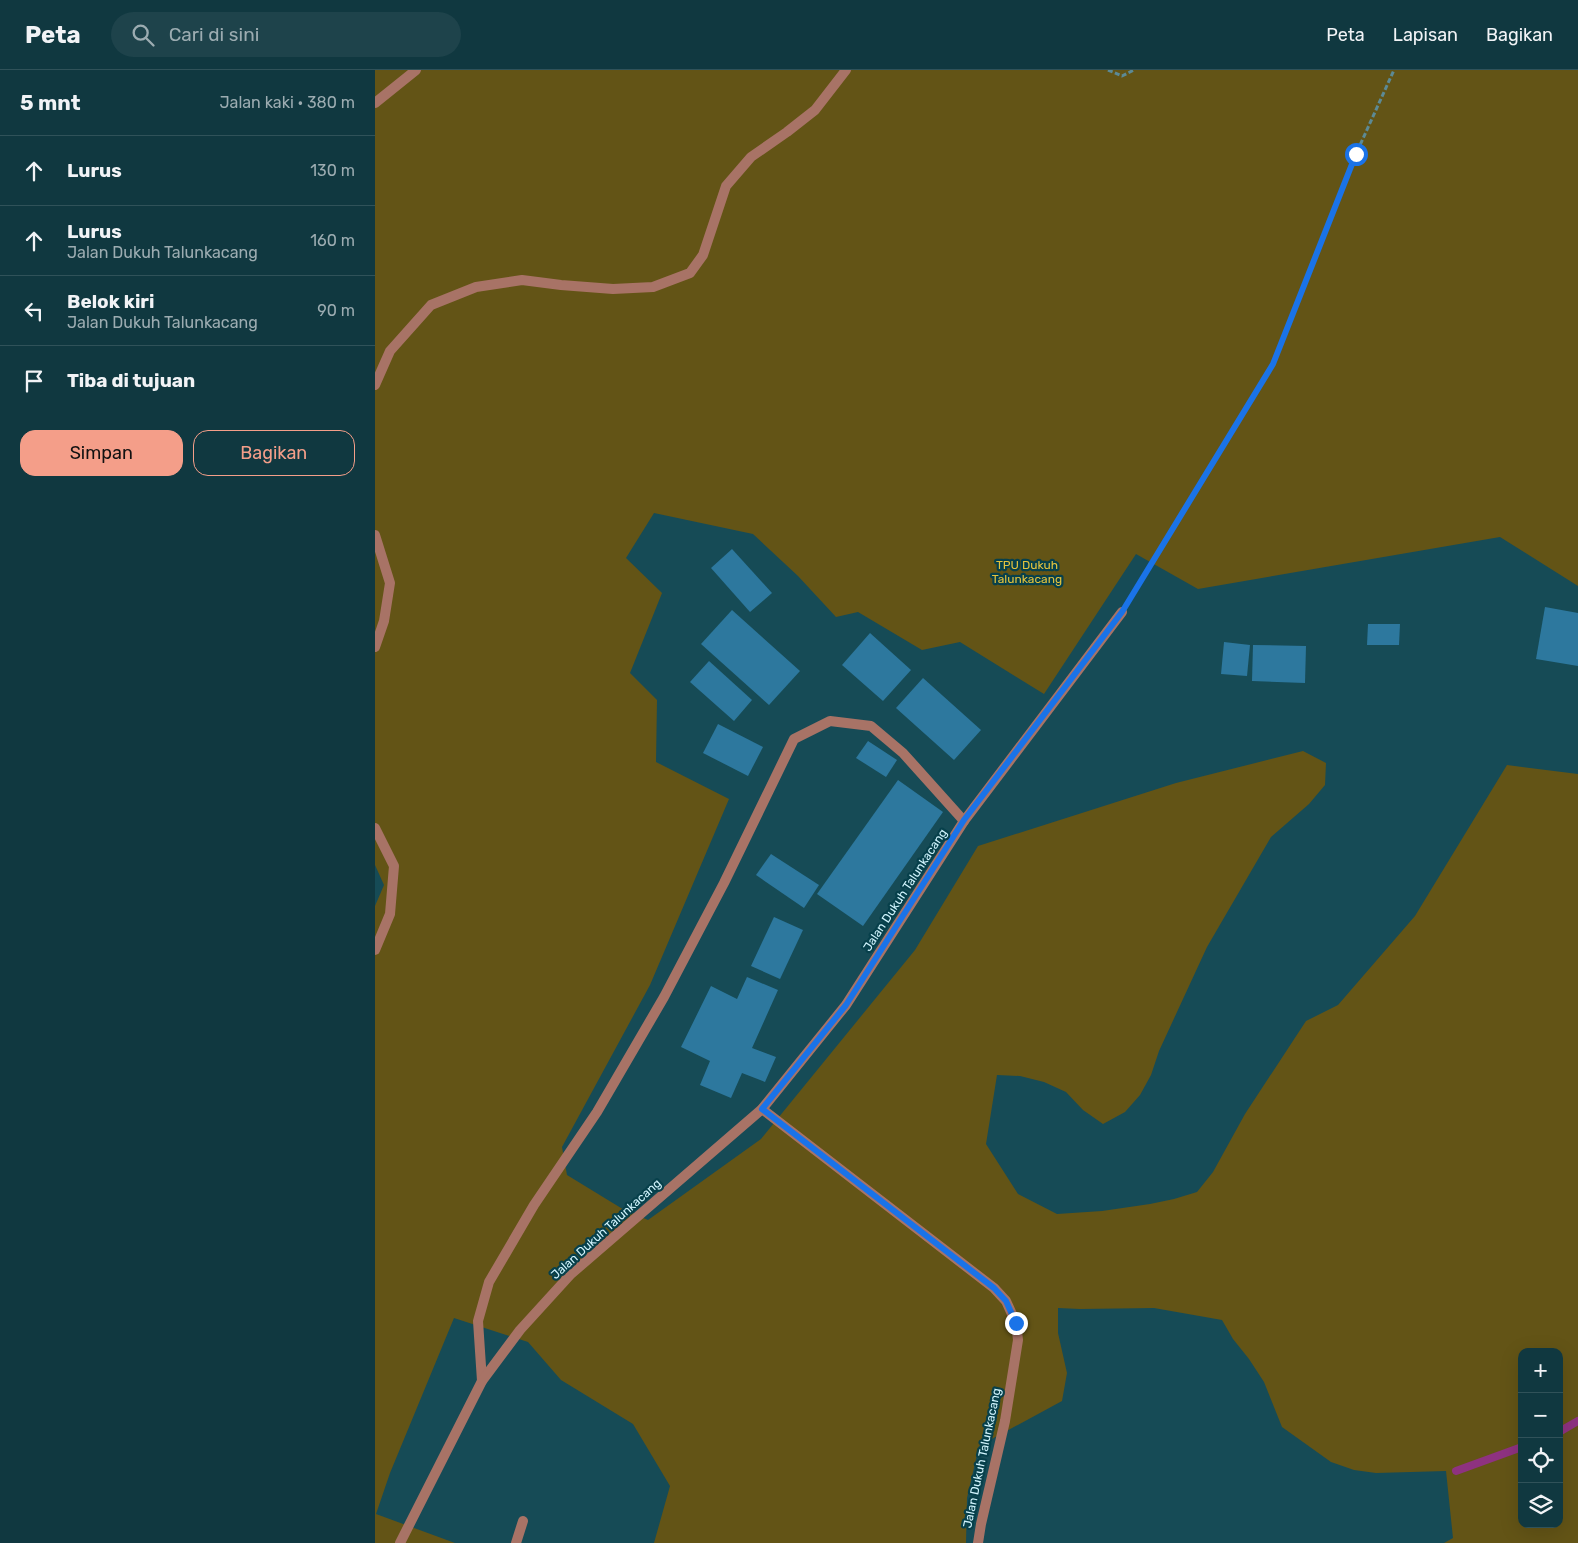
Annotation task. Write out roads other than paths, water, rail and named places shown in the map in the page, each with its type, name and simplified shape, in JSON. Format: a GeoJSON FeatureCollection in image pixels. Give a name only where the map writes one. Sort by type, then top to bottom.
{"type":"FeatureCollection","features":[{"type":"Feature","properties":{"kind":"street"},"geometry":{"type":"LineString","coordinates":[[375,103],[416,70]]}},
{"type":"Feature","properties":{"kind":"street"},"geometry":{"type":"LineString","coordinates":[[375,385],[390,351],[431,306],[476,287],[522,280],[613,289],[653,287],[690,273],[703,255],[726,186],[751,157],[815,110],[846,70]]}},
{"type":"Feature","properties":{"kind":"street"},"geometry":{"type":"LineString","coordinates":[[375,535],[390,583],[384,620],[375,647]]}},
{"type":"Feature","properties":{"kind":"street","name":"Jalan Dukuh Talunkacang"},"geometry":{"type":"LineString","coordinates":[[400,1543],[482,1381],[520,1330],[571,1274],[762,1109],[846,1005],[964,820],[1122,612]]}},
{"type":"Feature","properties":{"kind":"street"},"geometry":{"type":"LineString","coordinates":[[482,1381],[478,1321],[489,1282],[534,1205],[597,1112],[664,997],[724,883],[794,739],[830,721],[871,726],[903,753],[964,820]]}},
{"type":"Feature","properties":{"kind":"street"},"geometry":{"type":"LineString","coordinates":[[375,828],[394,866],[391,914],[375,950]]}},
{"type":"Feature","properties":{"kind":"street","name":"Jalan Dukuh Talunkacang"},"geometry":{"type":"LineString","coordinates":[[762,1109],[994,1288],[1006,1301],[1016,1323],[1018,1340],[1005,1422],[977,1543]]}},
{"type":"Feature","properties":{"kind":"street"},"geometry":{"type":"LineString","coordinates":[[516,1543],[523,1521]]}},
{"type":"Feature","properties":{"kind":"waterway"},"geometry":{"type":"LineString","coordinates":[[1563,1430],[1578,1421]]}},
{"type":"Feature","properties":{"kind":"waterway"},"geometry":{"type":"LineString","coordinates":[[1456,1471],[1518,1448]]}},
{"type":"Feature","properties":{"kind":"park label","name":"TPU Dukuh Talunkacang"},"geometry":{"type":"Point","coordinates":[1027,572]}}]}
